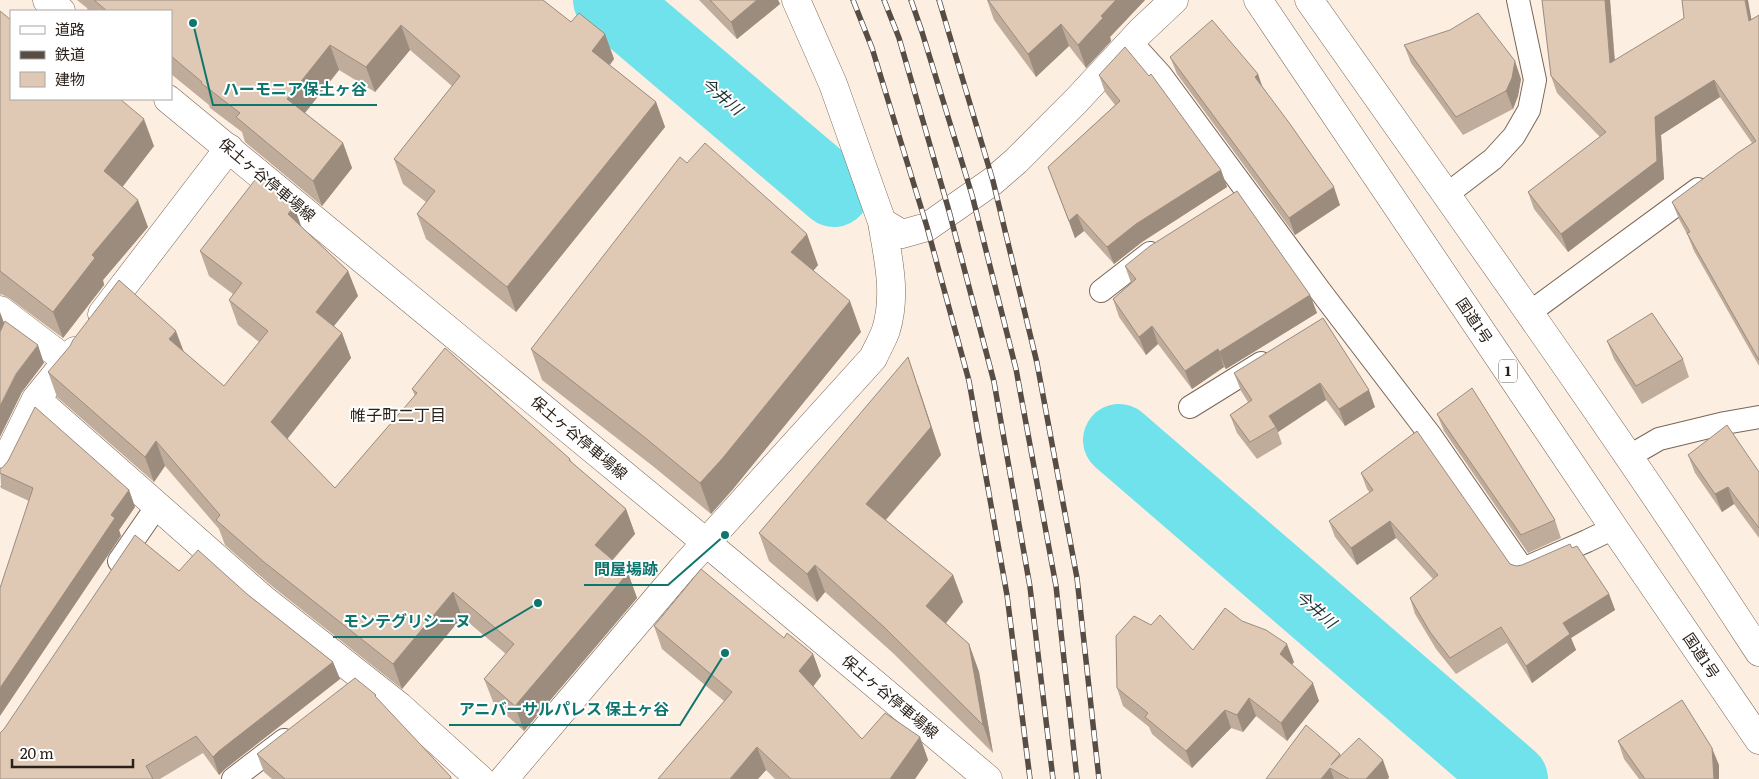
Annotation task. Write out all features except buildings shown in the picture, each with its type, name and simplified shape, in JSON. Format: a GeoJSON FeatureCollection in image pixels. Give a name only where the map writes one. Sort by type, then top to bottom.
{"type":"FeatureCollection","features":[{"type":"Feature","properties":{"kind":"main road"},"geometry":{"type":"LineString","coordinates":[[504,779],[706,543],[873,358],[886,330],[891,298],[890,272],[882,222],[833,84],[796,0]]}},
{"type":"Feature","properties":{"kind":"main road"},"geometry":{"type":"LineString","coordinates":[[882,222],[902,234],[927,226],[993,181],[1070,108],[1131,42],[1174,0]]}},
{"type":"Feature","properties":{"kind":"main road","name":"国道1号"},"geometry":{"type":"LineString","coordinates":[[1258,0],[1759,740]]}},
{"type":"Feature","properties":{"kind":"main road"},"geometry":{"type":"LineString","coordinates":[[1309,0],[1529,313],[1710,576],[1759,652]]}},
{"type":"Feature","properties":{"kind":"main road","name":"保土ヶ谷停車場線"},"geometry":{"type":"LineString","coordinates":[[169,100],[706,543],[977,774]]}},
{"type":"Feature","properties":{"kind":"main road"},"geometry":{"type":"LineString","coordinates":[[0,472],[36,398],[67,361],[229,148]]}},
{"type":"Feature","properties":{"kind":"main road"},"geometry":{"type":"LineString","coordinates":[[0,310],[67,361]]}},
{"type":"Feature","properties":{"kind":"main road"},"geometry":{"type":"LineString","coordinates":[[36,398],[355,684],[399,706],[480,779]]}},
{"type":"Feature","properties":{"kind":"lane"},"geometry":{"type":"LineString","coordinates":[[1446,195],[1493,160],[1514,136],[1529,110],[1535,80],[1518,0]]}},
{"type":"Feature","properties":{"kind":"lane"},"geometry":{"type":"LineString","coordinates":[[1131,42],[1161,75],[1238,196],[1330,320],[1431,436],[1522,569],[1614,528]]}},
{"type":"Feature","properties":{"kind":"lane"},"geometry":{"type":"LineString","coordinates":[[1529,313],[1712,179]]}},
{"type":"Feature","properties":{"kind":"lane"},"geometry":{"type":"LineString","coordinates":[[1101,291],[1149,253],[1165,243]]}},
{"type":"Feature","properties":{"kind":"lane"},"geometry":{"type":"LineString","coordinates":[[1190,407],[1281,351]]}},
{"type":"Feature","properties":{"kind":"lane"},"geometry":{"type":"LineString","coordinates":[[1628,457],[1659,440],[1725,423],[1759,417]]}},
{"type":"Feature","properties":{"kind":"lane"},"geometry":{"type":"LineString","coordinates":[[108,578],[157,506]]}},
{"type":"Feature","properties":{"kind":"lane"},"geometry":{"type":"LineString","coordinates":[[233,779],[302,725]]}},
{"type":"Feature","properties":{"kind":"waterway","name":"今井川"},"geometry":{"type":"LineString","coordinates":[[609,0],[834,191]]}},
{"type":"Feature","properties":{"kind":"waterway","name":"今井川"},"geometry":{"type":"LineString","coordinates":[[1119,440],[1512,779]]}},
{"type":"Feature","properties":{"kind":"railway"},"geometry":{"type":"LineString","coordinates":[[853,0],[872,48],[927,227],[969,381],[1007,595],[1030,779]]}},
{"type":"Feature","properties":{"kind":"railway"},"geometry":{"type":"LineString","coordinates":[[884,0],[899,38],[949,211],[994,382],[1030,587],[1053,779]]}},
{"type":"Feature","properties":{"kind":"railway"},"geometry":{"type":"LineString","coordinates":[[911,0],[972,195],[1016,369],[1056,586],[1077,779]]}},
{"type":"Feature","properties":{"kind":"railway"},"geometry":{"type":"LineString","coordinates":[[939,0],[993,181],[1037,363],[1077,578],[1099,779]]}},
{"type":"Feature","properties":{"kind":"place","name":"ハーモニア保土ヶ谷"},"geometry":{"type":"Point","coordinates":[193,23]}},
{"type":"Feature","properties":{"kind":"place","name":"問屋場跡"},"geometry":{"type":"Point","coordinates":[725,535]}},
{"type":"Feature","properties":{"kind":"place","name":"モンテグリシーヌ"},"geometry":{"type":"Point","coordinates":[538,603]}},
{"type":"Feature","properties":{"kind":"place","name":"アニバーサルパレス 保土ヶ谷"},"geometry":{"type":"Point","coordinates":[725,653]}},
{"type":"Feature","properties":{"kind":"district","name":"帷子町二丁目"},"geometry":{"type":"Point","coordinates":[398,415]}}]}
